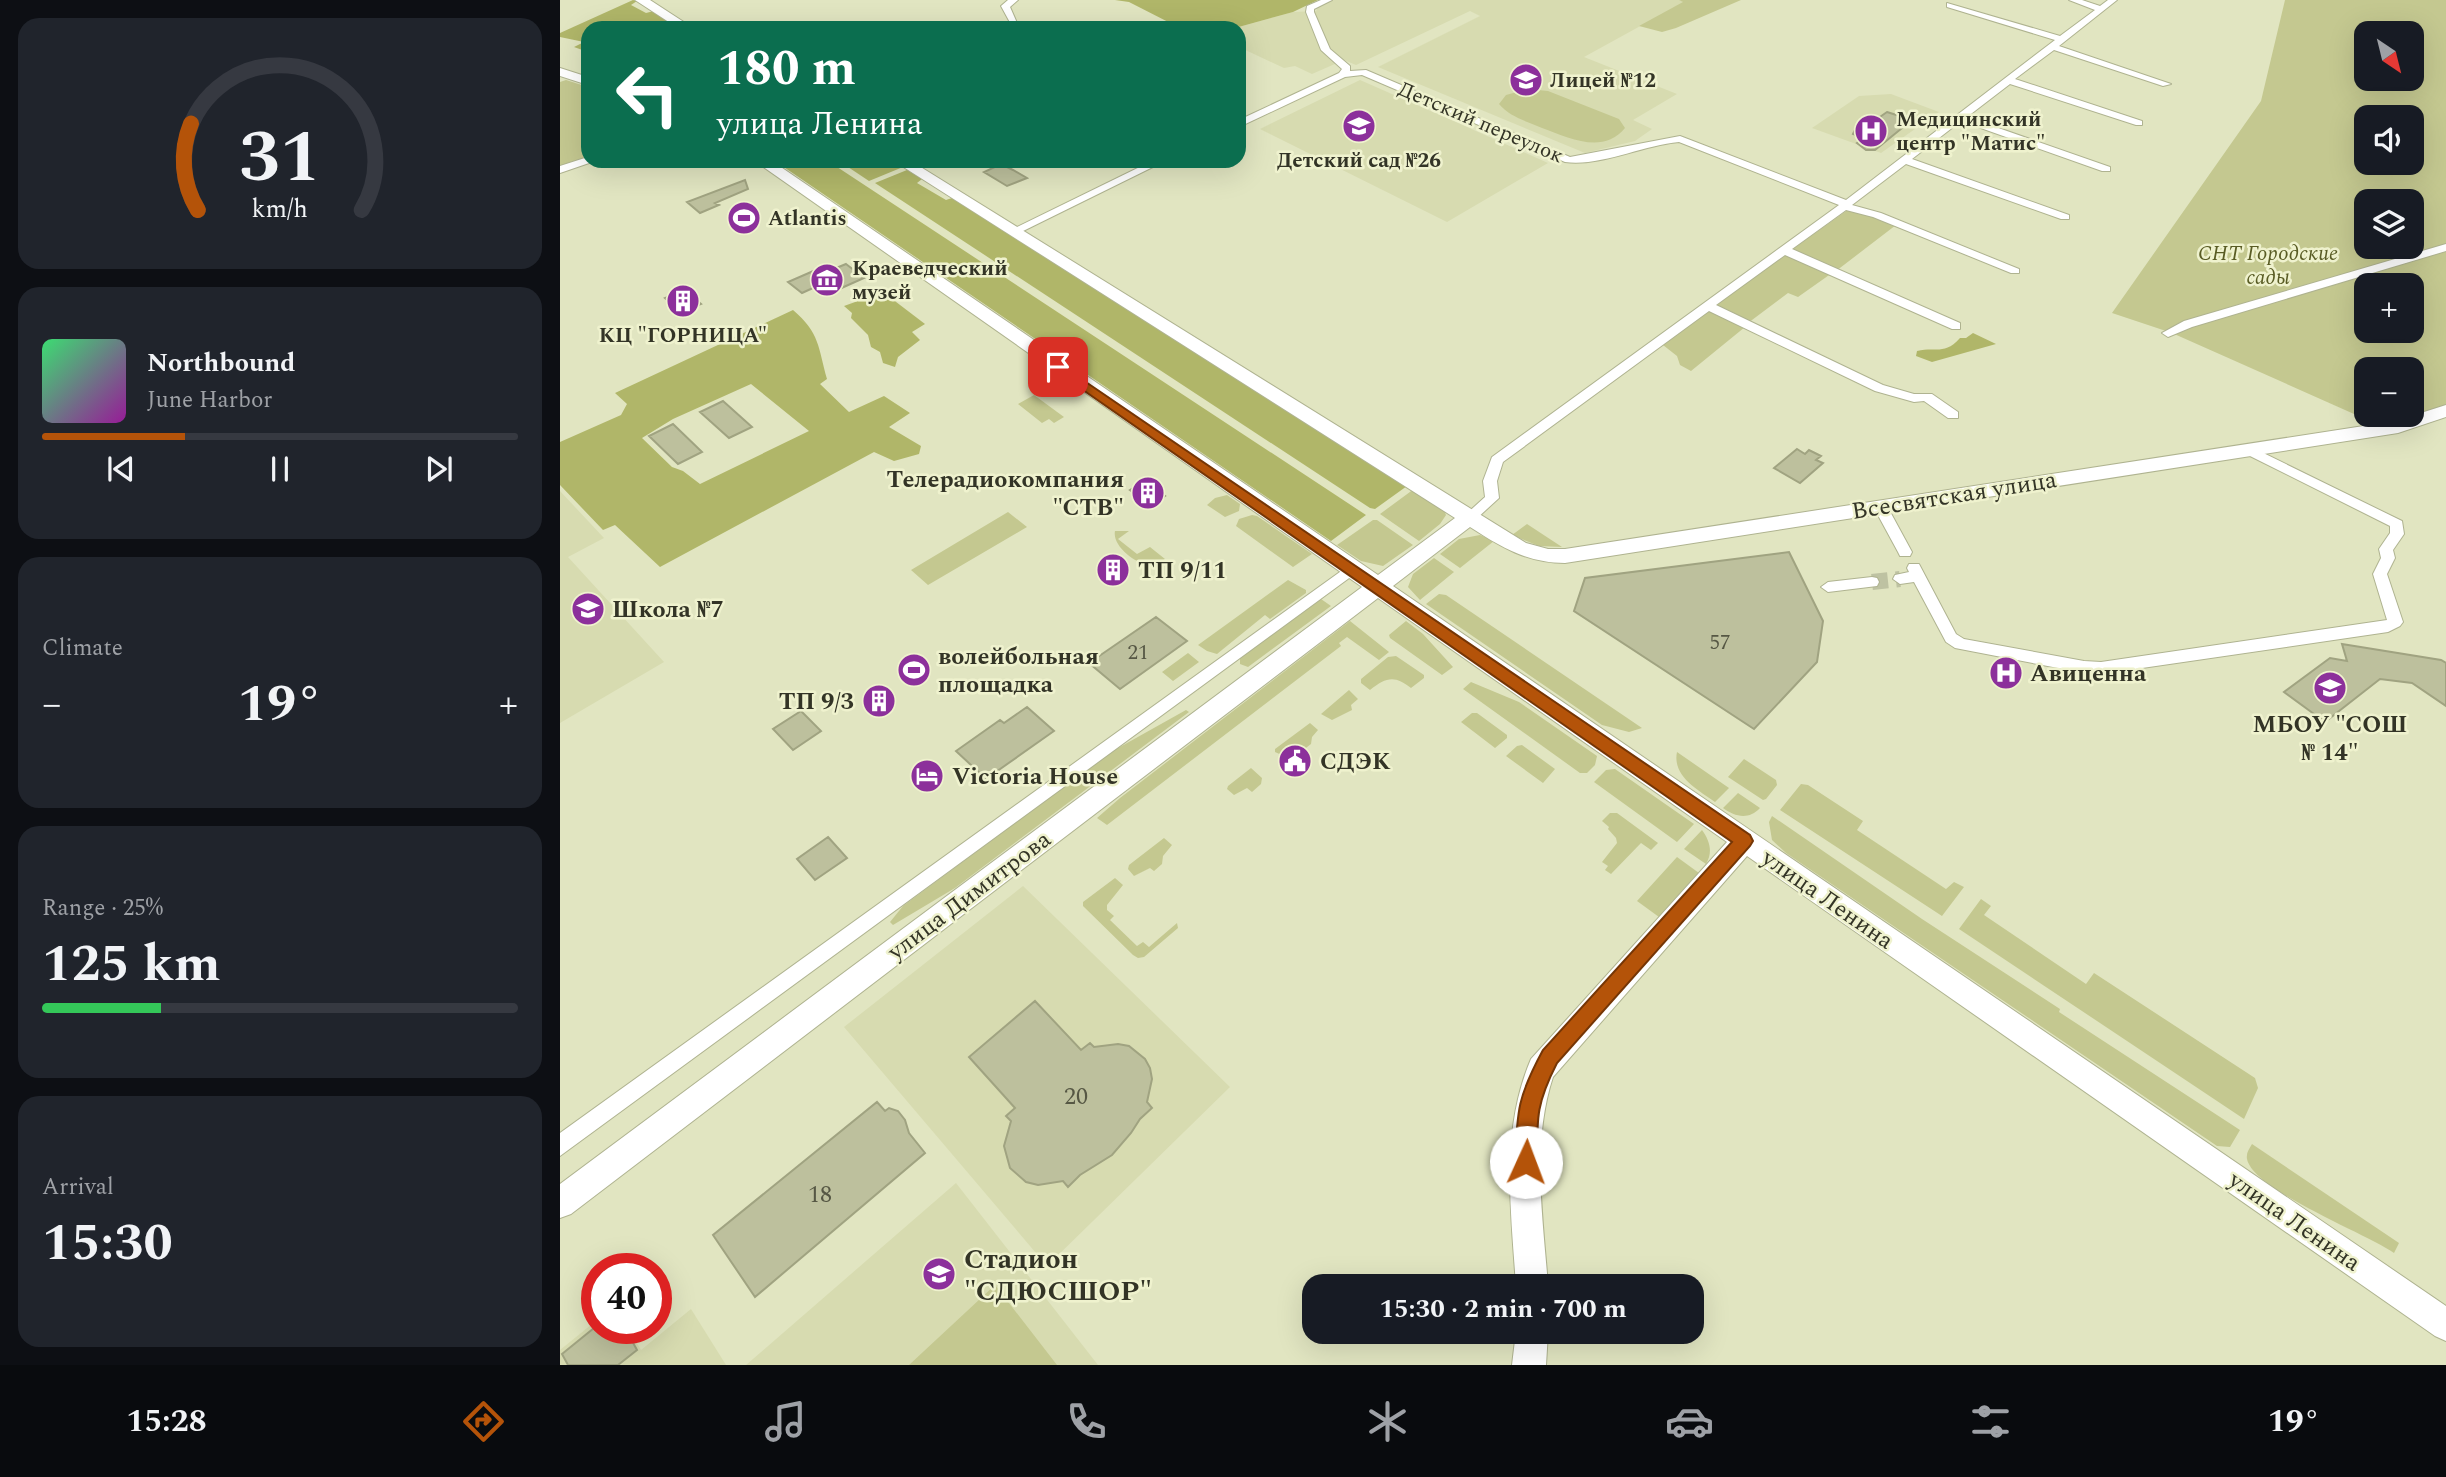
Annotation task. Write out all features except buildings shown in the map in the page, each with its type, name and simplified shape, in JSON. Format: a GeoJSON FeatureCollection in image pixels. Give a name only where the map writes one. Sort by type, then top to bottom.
{"type":"FeatureCollection","features":[{"type":"Feature","properties":{"kind":"main road","name":"улица Ленина"},"geometry":{"type":"LineString","coordinates":[[1744,841],[2446,1325]]}},
{"type":"Feature","properties":{"kind":"street"},"geometry":{"type":"LineString","coordinates":[[641,0],[676,21]]}},
{"type":"Feature","properties":{"kind":"street"},"geometry":{"type":"LineString","coordinates":[[1013,21],[1005,6],[1014,0]]}},
{"type":"Feature","properties":{"kind":"street"},"geometry":{"type":"LineString","coordinates":[[1246,121],[1343,75],[1347,68],[1326,50],[1310,12],[1310,8],[1328,0]]}},
{"type":"Feature","properties":{"kind":"street"},"geometry":{"type":"LineString","coordinates":[[2073,0],[2101,9]]}},
{"type":"Feature","properties":{"kind":"street"},"geometry":{"type":"LineString","coordinates":[[1470,517],[1492,499],[1490,481],[1497,460],[1845,205],[2113,0]]}},
{"type":"Feature","properties":{"kind":"street"},"geometry":{"type":"LineString","coordinates":[[1950,5],[2166,84]]}},
{"type":"Feature","properties":{"kind":"street"},"geometry":{"type":"LineString","coordinates":[[560,72],[581,79]]}},
{"type":"Feature","properties":{"kind":"street","name":"Детский переулок"},"geometry":{"type":"LineString","coordinates":[[1343,75],[1363,72],[1569,160],[1601,156],[1658,140],[1680,139],[2015,271]]}},
{"type":"Feature","properties":{"kind":"street"},"geometry":{"type":"LineString","coordinates":[[2007,80],[2138,123]]}},
{"type":"Feature","properties":{"kind":"street"},"geometry":{"type":"LineString","coordinates":[[1959,117],[2106,169]]}},
{"type":"Feature","properties":{"kind":"street"},"geometry":{"type":"LineString","coordinates":[[1905,160],[2065,217]]}},
{"type":"Feature","properties":{"kind":"street"},"geometry":{"type":"LineString","coordinates":[[560,170],[581,162]]}},
{"type":"Feature","properties":{"kind":"street","name":"улица Ленина"},"geometry":{"type":"LineString","coordinates":[[772,168],[1744,841]]}},
{"type":"Feature","properties":{"kind":"street","name":"Всесвятская улица"},"geometry":{"type":"LineString","coordinates":[[912,168],[1520,549],[1548,556],[1565,556],[2398,427],[2446,411]]}},
{"type":"Feature","properties":{"kind":"street"},"geometry":{"type":"LineString","coordinates":[[1013,232],[1146,168]]}},
{"type":"Feature","properties":{"kind":"street"},"geometry":{"type":"LineString","coordinates":[[2168,332],[2446,247]]}},
{"type":"Feature","properties":{"kind":"street"},"geometry":{"type":"LineString","coordinates":[[1784,250],[1956,326]]}},
{"type":"Feature","properties":{"kind":"street"},"geometry":{"type":"LineString","coordinates":[[1708,306],[1879,388],[1914,398],[1927,397],[1953,415]]}},
{"type":"Feature","properties":{"kind":"street"},"geometry":{"type":"LineString","coordinates":[[1900,579],[1916,572],[1951,638],[1960,644],[2054,663],[2101,668],[2392,625],[2396,619],[2380,574],[2388,558],[2386,549],[2397,534],[2397,524],[2249,450]]}},
{"type":"Feature","properties":{"kind":"street"},"geometry":{"type":"LineString","coordinates":[[1880,506],[1905,552]]}},
{"type":"Feature","properties":{"kind":"street","name":"улица Димитрова"},"geometry":{"type":"LineString","coordinates":[[560,1203],[1470,517]]}},
{"type":"Feature","properties":{"kind":"street"},"geometry":{"type":"LineString","coordinates":[[560,1146],[1351,569]]}},
{"type":"Feature","properties":{"kind":"street"},"geometry":{"type":"LineString","coordinates":[[1828,587],[1872,582]]}},
{"type":"Feature","properties":{"kind":"street"},"geometry":{"type":"LineString","coordinates":[[1531,1274],[1526,1162],[1527,1113],[1532,1090],[1541,1069],[1744,841]]}},
{"type":"Feature","properties":{"kind":"street"},"geometry":{"type":"LineString","coordinates":[[1529,1365],[1531,1344]]}},
{"type":"Feature","properties":{"kind":"shaded area"},"geometry":{"type":"Polygon","coordinates":[[[1333,0],[1679,0],[1684,2],[1584,57],[1677,94],[1633,120],[1652,129],[1635,141],[1585,153],[1378,67],[1480,16],[1470,11],[1356,65],[1344,60],[1312,74],[1295,66],[1284,68],[1246,50],[1246,25],[1293,12],[1316,11],[1318,7],[1333,0]]]}},
{"type":"Feature","properties":{"kind":"shaded area"},"geometry":{"type":"Polygon","coordinates":[[[1360,80],[1548,163],[1447,222],[1260,129],[1360,80]]]}},
{"type":"Feature","properties":{"kind":"shaded area"},"geometry":{"type":"Polygon","coordinates":[[[1891,94],[1939,112],[1881,153],[1812,128],[1859,96],[1891,94]]]}},
{"type":"Feature","properties":{"kind":"shaded area","name":"Школа №7"},"geometry":{"type":"Polygon","coordinates":[[[560,491],[604,538],[568,557],[664,662],[560,723],[560,491]]]}},
{"type":"Feature","properties":{"kind":"shaded area"},"geometry":{"type":"Polygon","coordinates":[[[1023,886],[1230,1087],[1047,1266],[844,1027],[1023,886]]]}},
{"type":"Feature","properties":{"kind":"shaded area","name":"Стадион \"СДЮСШОР\""},"geometry":{"type":"Polygon","coordinates":[[[956,1183],[1098,1365],[746,1365],[956,1183]]]}},
{"type":"Feature","properties":{"kind":"shaded area"},"geometry":{"type":"Polygon","coordinates":[[[691,1309],[726,1365],[560,1365],[560,1350],[581,1333],[581,1344],[637,1344],[641,1350],[648,1344],[672,1344],[672,1325],[691,1309]]]}},
{"type":"Feature","properties":{"kind":"green space"},"geometry":{"type":"Polygon","coordinates":[[[633,0],[637,1],[631,5],[646,13],[654,11],[670,21],[587,21],[633,0]]]}},
{"type":"Feature","properties":{"kind":"green space"},"geometry":{"type":"Polygon","coordinates":[[[1115,0],[1318,0],[1293,12],[1246,25],[1246,21],[1166,21],[1129,2],[1115,0]]]}},
{"type":"Feature","properties":{"kind":"green space"},"geometry":{"type":"Polygon","coordinates":[[[1679,0],[1741,0],[1662,32],[1639,26],[1683,2],[1679,0]]]}},
{"type":"Feature","properties":{"kind":"green space","name":"СНТ Городские сады"},"geometry":{"type":"Polygon","coordinates":[[[2285,0],[2446,0],[2446,405],[2424,411],[2424,357],[2354,357],[2354,414],[2172,333],[2112,313],[2261,101],[2285,0]]]}},
{"type":"Feature","properties":{"kind":"green space"},"geometry":{"type":"Polygon","coordinates":[[[581,24],[581,41],[560,37],[560,33],[581,24]]]}},
{"type":"Feature","properties":{"kind":"green space"},"geometry":{"type":"Polygon","coordinates":[[[566,80],[581,85],[581,160],[560,168],[560,82],[566,80]]]}},
{"type":"Feature","properties":{"kind":"green space"},"geometry":{"type":"Polygon","coordinates":[[[1528,89],[1548,91],[1619,119],[1625,128],[1607,141],[1596,143],[1574,140],[1524,121],[1499,104],[1506,95],[1528,89]]]}},
{"type":"Feature","properties":{"kind":"green space"},"geometry":{"type":"Polygon","coordinates":[[[785,168],[839,168],[1366,515],[1331,541],[785,168]]]}},
{"type":"Feature","properties":{"kind":"green space"},"geometry":{"type":"Polygon","coordinates":[[[850,168],[901,168],[869,181],[850,168]]]}},
{"type":"Feature","properties":{"kind":"green space"},"geometry":{"type":"Polygon","coordinates":[[[907,170],[922,179],[917,183],[946,200],[952,198],[1407,486],[1375,509],[1370,508],[875,183],[907,170]]]}},
{"type":"Feature","properties":{"kind":"green space"},"geometry":{"type":"Polygon","coordinates":[[[1849,209],[1896,225],[1836,271],[1790,251],[1849,209]]]}},
{"type":"Feature","properties":{"kind":"green space"},"geometry":{"type":"Polygon","coordinates":[[[1784,255],[1832,273],[1798,297],[1788,293],[1748,323],[1718,308],[1717,304],[1784,255]]]}},
{"type":"Feature","properties":{"kind":"green space"},"geometry":{"type":"Polygon","coordinates":[[[883,292],[925,324],[912,332],[920,340],[898,357],[895,367],[883,363],[880,352],[871,347],[868,335],[851,318],[852,313],[844,306],[883,292]]]}},
{"type":"Feature","properties":{"kind":"green space"},"geometry":{"type":"Polygon","coordinates":[[[793,310],[802,318],[817,341],[827,379],[820,384],[849,412],[884,396],[910,413],[889,427],[921,446],[919,454],[894,461],[874,452],[660,567],[615,525],[603,530],[560,485],[560,442],[621,415],[627,404],[615,393],[793,310]],[[751,384],[673,419],[642,438],[672,467],[683,471],[700,484],[809,431],[751,384]]]}},
{"type":"Feature","properties":{"kind":"green space"},"geometry":{"type":"Polygon","coordinates":[[[1713,311],[1745,327],[1691,371],[1680,365],[1677,356],[1663,345],[1706,312],[1713,311]]]}},
{"type":"Feature","properties":{"kind":"green space"},"geometry":{"type":"Polygon","coordinates":[[[1973,333],[1996,344],[1932,362],[1916,356],[1917,351],[1944,349],[1973,333]]]}},
{"type":"Feature","properties":{"kind":"green space"},"geometry":{"type":"Polygon","coordinates":[[[1034,395],[1064,417],[1054,423],[1049,419],[1042,423],[1018,404],[1034,395]]]}},
{"type":"Feature","properties":{"kind":"green space"},"geometry":{"type":"Polygon","coordinates":[[[1414,489],[1444,510],[1446,515],[1440,524],[1419,541],[1380,514],[1414,489]]]}},
{"type":"Feature","properties":{"kind":"green space"},"geometry":{"type":"Polygon","coordinates":[[[1227,495],[1240,504],[1239,511],[1225,517],[1207,505],[1215,498],[1227,495]]]}},
{"type":"Feature","properties":{"kind":"green space"},"geometry":{"type":"Polygon","coordinates":[[[1008,512],[1027,527],[928,585],[911,570],[1008,512]]]}},
{"type":"Feature","properties":{"kind":"green space"},"geometry":{"type":"Polygon","coordinates":[[[1252,515],[1312,554],[1293,567],[1236,526],[1239,519],[1252,515]]]}},
{"type":"Feature","properties":{"kind":"green space"},"geometry":{"type":"Polygon","coordinates":[[[1373,520],[1377,520],[1413,545],[1383,566],[1361,561],[1337,545],[1373,520]]]}},
{"type":"Feature","properties":{"kind":"green space"},"geometry":{"type":"Polygon","coordinates":[[[1527,524],[1562,547],[1539,546],[1512,535],[1527,524]]]}},
{"type":"Feature","properties":{"kind":"green space"},"geometry":{"type":"Polygon","coordinates":[[[1115,531],[1129,531],[1118,539],[1137,554],[1150,547],[1165,559],[1151,565],[1137,561],[1120,547],[1115,531]]]}},
{"type":"Feature","properties":{"kind":"green space"},"geometry":{"type":"Polygon","coordinates":[[[1480,535],[1494,541],[1460,568],[1440,554],[1459,539],[1480,535]]]}},
{"type":"Feature","properties":{"kind":"green space"},"geometry":{"type":"Polygon","coordinates":[[[1434,558],[1454,572],[1420,600],[1408,587],[1413,574],[1434,558]]]}},
{"type":"Feature","properties":{"kind":"green space"},"geometry":{"type":"Polygon","coordinates":[[[1288,580],[1306,590],[1306,593],[1270,619],[1265,615],[1217,654],[1198,645],[1288,580]]]}},
{"type":"Feature","properties":{"kind":"green space"},"geometry":{"type":"Polygon","coordinates":[[[1439,594],[1446,595],[1642,728],[1629,732],[1602,725],[1426,604],[1439,594]]]}},
{"type":"Feature","properties":{"kind":"green space"},"geometry":{"type":"Polygon","coordinates":[[[1321,599],[1331,606],[1248,667],[1240,664],[1240,657],[1321,599]]]}},
{"type":"Feature","properties":{"kind":"green space"},"geometry":{"type":"Polygon","coordinates":[[[1350,621],[1389,652],[1379,660],[1347,637],[1339,643],[1341,646],[1107,825],[1097,818],[1120,798],[1350,621]]]}},
{"type":"Feature","properties":{"kind":"green space"},"geometry":{"type":"Polygon","coordinates":[[[1406,621],[1423,634],[1453,667],[1442,675],[1390,638],[1389,635],[1406,621]]]}},
{"type":"Feature","properties":{"kind":"green space"},"geometry":{"type":"Polygon","coordinates":[[[1188,653],[1199,662],[1173,681],[1162,672],[1188,653]]]}},
{"type":"Feature","properties":{"kind":"green space"},"geometry":{"type":"Polygon","coordinates":[[[1396,656],[1424,675],[1424,678],[1411,688],[1395,679],[1381,682],[1370,690],[1361,683],[1361,679],[1388,657],[1396,656]]]}},
{"type":"Feature","properties":{"kind":"green space"},"geometry":{"type":"Polygon","coordinates":[[[1471,682],[1519,702],[1597,756],[1595,765],[1587,773],[1580,773],[1463,689],[1471,682]]]}},
{"type":"Feature","properties":{"kind":"green space"},"geometry":{"type":"Polygon","coordinates":[[[1349,690],[1358,699],[1351,705],[1352,710],[1332,720],[1321,714],[1349,690]]]}},
{"type":"Feature","properties":{"kind":"green space"},"geometry":{"type":"Polygon","coordinates":[[[1186,710],[1189,712],[955,888],[893,925],[890,922],[903,906],[1111,752],[1186,710]]]}},
{"type":"Feature","properties":{"kind":"green space"},"geometry":{"type":"Polygon","coordinates":[[[1472,713],[1477,713],[1507,735],[1507,738],[1495,748],[1461,722],[1472,713]]]}},
{"type":"Feature","properties":{"kind":"green space"},"geometry":{"type":"Polygon","coordinates":[[[1310,723],[1318,730],[1312,737],[1311,744],[1298,754],[1294,751],[1286,757],[1275,752],[1275,749],[1310,723]]]}},
{"type":"Feature","properties":{"kind":"green space"},"geometry":{"type":"Polygon","coordinates":[[[1522,745],[1555,769],[1543,783],[1506,756],[1522,745]]]}},
{"type":"Feature","properties":{"kind":"green space"},"geometry":{"type":"Polygon","coordinates":[[[1677,752],[1729,788],[1715,802],[1701,793],[1682,775],[1676,761],[1677,752]]]}},
{"type":"Feature","properties":{"kind":"green space"},"geometry":{"type":"Polygon","coordinates":[[[1744,759],[1776,780],[1777,785],[1766,799],[1763,800],[1728,777],[1744,759]]]}},
{"type":"Feature","properties":{"kind":"green space"},"geometry":{"type":"Polygon","coordinates":[[[1251,768],[1262,778],[1261,784],[1252,792],[1247,788],[1234,795],[1227,789],[1228,786],[1251,768]]]}},
{"type":"Feature","properties":{"kind":"green space"},"geometry":{"type":"Polygon","coordinates":[[[1615,769],[1694,824],[1677,842],[1594,782],[1606,770],[1615,769]]]}},
{"type":"Feature","properties":{"kind":"green space"},"geometry":{"type":"Polygon","coordinates":[[[1801,784],[1808,785],[1863,821],[1857,830],[1946,889],[1954,882],[1964,887],[1942,916],[1780,810],[1801,784]]]}},
{"type":"Feature","properties":{"kind":"green space"},"geometry":{"type":"Polygon","coordinates":[[[1738,793],[1760,808],[1742,816],[1723,808],[1738,793]]]}},
{"type":"Feature","properties":{"kind":"green space"},"geometry":{"type":"Polygon","coordinates":[[[1610,813],[1617,813],[1658,843],[1651,850],[1641,843],[1611,874],[1605,870],[1608,866],[1602,862],[1617,843],[1609,827],[1602,821],[1610,813]]]}},
{"type":"Feature","properties":{"kind":"green space"},"geometry":{"type":"Polygon","coordinates":[[[1772,816],[2060,1009],[2059,1012],[2240,1130],[2230,1147],[2217,1146],[1786,853],[1772,840],[1769,822],[1772,816]]]}},
{"type":"Feature","properties":{"kind":"green space"},"geometry":{"type":"Polygon","coordinates":[[[1702,830],[1710,847],[1706,864],[1684,849],[1702,830]]]}},
{"type":"Feature","properties":{"kind":"green space"},"geometry":{"type":"Polygon","coordinates":[[[1164,838],[1172,845],[1163,856],[1162,864],[1154,871],[1150,868],[1134,876],[1128,869],[1129,865],[1164,838]]]}},
{"type":"Feature","properties":{"kind":"green space"},"geometry":{"type":"Polygon","coordinates":[[[1677,857],[1699,873],[1659,917],[1637,901],[1677,857]]]}},
{"type":"Feature","properties":{"kind":"green space"},"geometry":{"type":"Polygon","coordinates":[[[1115,878],[1123,885],[1107,905],[1107,910],[1114,916],[1110,920],[1137,946],[1143,942],[1149,947],[1177,923],[1178,928],[1144,957],[1133,955],[1083,906],[1083,902],[1115,878]]]}},
{"type":"Feature","properties":{"kind":"green space"},"geometry":{"type":"Polygon","coordinates":[[[1981,899],[1991,906],[1984,915],[2086,984],[2094,973],[2255,1078],[2258,1088],[2244,1119],[1959,929],[1981,899]]]}},
{"type":"Feature","properties":{"kind":"green space"},"geometry":{"type":"Polygon","coordinates":[[[2252,1144],[2399,1243],[2394,1253],[2269,1184],[2254,1171],[2247,1159],[2252,1144]]]}},
{"type":"Feature","properties":{"kind":"green space"},"geometry":{"type":"Polygon","coordinates":[[[995,1285],[1057,1365],[909,1365],[995,1285]]]}},
{"type":"Feature","properties":{"kind":"tunnel"},"geometry":{"type":"LineString","coordinates":[[1872,582],[1900,579]]}},
{"type":"Feature","properties":{"kind":"place","name":"Лицей №12"},"geometry":{"type":"Point","coordinates":[1526,80]}},
{"type":"Feature","properties":{"kind":"place","name":"Детский сад №26"},"geometry":{"type":"Point","coordinates":[1359,126]}},
{"type":"Feature","properties":{"kind":"place","name":"Медицинский центр \"Матис\""},"geometry":{"type":"Point","coordinates":[1871,131]}},
{"type":"Feature","properties":{"kind":"place","name":"Atlantis"},"geometry":{"type":"Point","coordinates":[744,218]}},
{"type":"Feature","properties":{"kind":"place","name":"Краеведческий музей"},"geometry":{"type":"Point","coordinates":[827,280]}},
{"type":"Feature","properties":{"kind":"place","name":"КЦ \"ГОРНИЦА\""},"geometry":{"type":"Point","coordinates":[683,301]}},
{"type":"Feature","properties":{"kind":"place","name":"Телерадиокомпания \"СТВ\""},"geometry":{"type":"Point","coordinates":[1148,493]}},
{"type":"Feature","properties":{"kind":"place","name":"ТП 9/11"},"geometry":{"type":"Point","coordinates":[1113,570]}},
{"type":"Feature","properties":{"kind":"place","name":"Школа №7"},"geometry":{"type":"Point","coordinates":[588,609]}},
{"type":"Feature","properties":{"kind":"place","name":"волейбольная площадка"},"geometry":{"type":"Point","coordinates":[914,670]}},
{"type":"Feature","properties":{"kind":"place","name":"Авиценна"},"geometry":{"type":"Point","coordinates":[2006,673]}},
{"type":"Feature","properties":{"kind":"place","name":"МБОУ \"СОШ № 14\""},"geometry":{"type":"Point","coordinates":[2330,688]}},
{"type":"Feature","properties":{"kind":"place","name":"ТП 9/3"},"geometry":{"type":"Point","coordinates":[879,701]}},
{"type":"Feature","properties":{"kind":"place","name":"СДЭК"},"geometry":{"type":"Point","coordinates":[1295,761]}},
{"type":"Feature","properties":{"kind":"place","name":"Victoria House"},"geometry":{"type":"Point","coordinates":[927,776]}},
{"type":"Feature","properties":{"kind":"place","name":"Стадион \"СДЮСШОР\""},"geometry":{"type":"Point","coordinates":[939,1274]}},
{"type":"Feature","properties":{"kind":"route"},"geometry":{"type":"LineString","coordinates":[[1058,367],[1744,841],[1541,1069],[1532,1090],[1527,1113],[1526,1162]]}}]}
